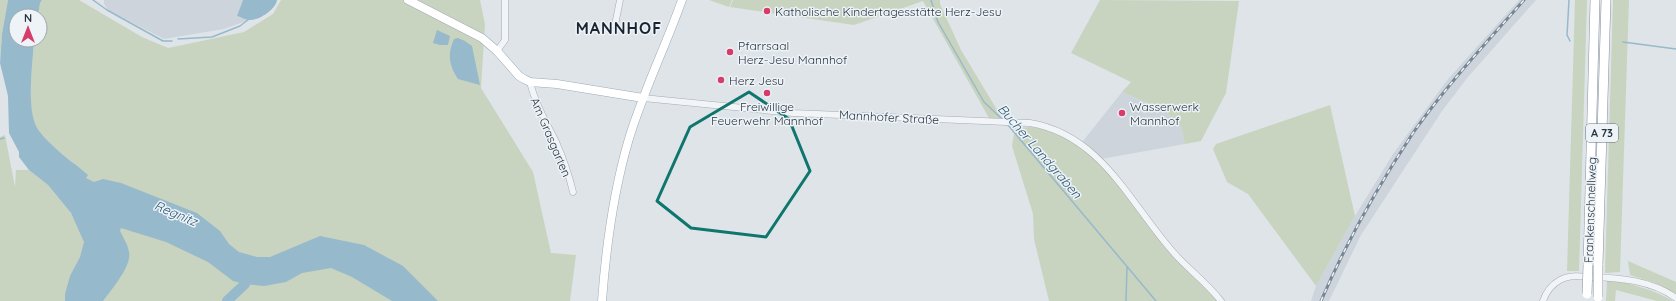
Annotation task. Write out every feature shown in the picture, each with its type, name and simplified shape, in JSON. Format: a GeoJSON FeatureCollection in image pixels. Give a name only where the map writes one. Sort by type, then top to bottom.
{"type":"FeatureCollection","features":[{"type":"Feature","properties":{"kind":"highway","name":"Frankenschnellweg"},"geometry":{"type":"LineString","coordinates":[[1587,298],[1595,0]]}},
{"type":"Feature","properties":{"kind":"highway","name":"Frankenschnellweg"},"geometry":{"type":"LineString","coordinates":[[1598,299],[1606,0]]}},
{"type":"Feature","properties":{"kind":"main road"},"geometry":{"type":"LineString","coordinates":[[408,0],[482,38],[497,51],[519,76],[530,82]]}},
{"type":"Feature","properties":{"kind":"main road"},"geometry":{"type":"LineString","coordinates":[[602,301],[604,263],[612,212],[628,142],[643,98],[682,0]]}},
{"type":"Feature","properties":{"kind":"main road","name":"Mannhofer Straße"},"geometry":{"type":"LineString","coordinates":[[530,82],[557,84],[584,90],[643,98]]}},
{"type":"Feature","properties":{"kind":"street"},"geometry":{"type":"LineString","coordinates":[[497,51],[505,40],[505,0]]}},
{"type":"Feature","properties":{"kind":"street"},"geometry":{"type":"LineString","coordinates":[[615,25],[620,0]]}},
{"type":"Feature","properties":{"kind":"street","name":"Am Grasgarten"},"geometry":{"type":"LineString","coordinates":[[530,82],[532,92],[540,111],[565,164],[573,192]]}},
{"type":"Feature","properties":{"kind":"street","name":"Mannhofer Straße"},"geometry":{"type":"LineString","coordinates":[[643,98],[793,113],[1018,122],[1044,125],[1056,129],[1077,140],[1092,152],[1175,254],[1198,275],[1221,301]]}},
{"type":"Feature","properties":{"kind":"street"},"geometry":{"type":"LineString","coordinates":[[1543,301],[1550,287],[1565,278],[1581,276],[1623,278],[1655,287],[1676,298]]}},
{"type":"Feature","properties":{"kind":"highlighted area"},"geometry":{"type":"Polygon","coordinates":[[[749,92],[789,119],[810,171],[766,237],[691,228],[657,201],[690,127],[749,92]]]}},
{"type":"Feature","properties":{"kind":"shaded area"},"geometry":{"type":"Polygon","coordinates":[[[104,0],[243,0],[237,16],[249,20],[224,29],[164,39],[108,10],[104,4],[104,0]]]}},
{"type":"Feature","properties":{"kind":"shaded area"},"geometry":{"type":"Polygon","coordinates":[[[1519,0],[1536,0],[1468,77],[1442,111],[1361,235],[1329,301],[1311,301],[1316,286],[1355,216],[1393,154],[1448,79],[1519,0]]]}},
{"type":"Feature","properties":{"kind":"shaded area"},"geometry":{"type":"Polygon","coordinates":[[[1122,92],[1164,110],[1181,126],[1185,144],[1101,159],[1083,141],[1122,92]]]}},
{"type":"Feature","properties":{"kind":"green space"},"geometry":{"type":"Polygon","coordinates":[[[0,0],[8,0],[2,34],[0,60],[0,0]]]}},
{"type":"Feature","properties":{"kind":"green space"},"geometry":{"type":"Polygon","coordinates":[[[42,0],[79,0],[142,37],[168,48],[244,32],[273,14],[281,0],[480,0],[485,24],[481,88],[533,172],[551,253],[576,255],[570,301],[0,301],[0,137],[5,135],[15,187],[16,170],[29,170],[48,185],[71,213],[81,234],[75,164],[50,145],[42,136],[34,122],[32,111],[31,87],[33,48],[48,48],[48,8],[39,8],[42,0]]]}},
{"type":"Feature","properties":{"kind":"green space"},"geometry":{"type":"Polygon","coordinates":[[[709,0],[732,0],[729,7],[709,0]]]}},
{"type":"Feature","properties":{"kind":"green space"},"geometry":{"type":"Polygon","coordinates":[[[733,0],[940,0],[940,4],[961,50],[1002,118],[989,118],[923,1],[854,25],[730,7],[733,0]]]}},
{"type":"Feature","properties":{"kind":"green space"},"geometry":{"type":"Polygon","coordinates":[[[1100,0],[1239,1],[1226,93],[1201,141],[1185,144],[1181,126],[1164,110],[1122,92],[1131,82],[1071,53],[1100,0]]]}},
{"type":"Feature","properties":{"kind":"green space"},"geometry":{"type":"Polygon","coordinates":[[[1575,0],[1587,0],[1579,271],[1567,271],[1575,0]]]}},
{"type":"Feature","properties":{"kind":"green space"},"geometry":{"type":"Polygon","coordinates":[[[1613,0],[1629,0],[1620,272],[1605,273],[1613,0]]]}},
{"type":"Feature","properties":{"kind":"green space"},"geometry":{"type":"Polygon","coordinates":[[[1330,105],[1355,216],[1316,286],[1248,194],[1227,182],[1213,149],[1216,144],[1330,105]]]}},
{"type":"Feature","properties":{"kind":"green space"},"geometry":{"type":"Polygon","coordinates":[[[1031,127],[1064,134],[1093,148],[1167,244],[1221,301],[1049,301],[1034,239],[1033,214],[1012,146],[1015,128],[1031,127]]]}},
{"type":"Feature","properties":{"kind":"green space"},"geometry":{"type":"Polygon","coordinates":[[[1628,261],[1676,282],[1676,294],[1655,283],[1630,275],[1628,261]]]}},
{"type":"Feature","properties":{"kind":"green space"},"geometry":{"type":"Polygon","coordinates":[[[1607,280],[1641,287],[1673,301],[1657,301],[1616,290],[1615,301],[1606,301],[1607,280]]]}},
{"type":"Feature","properties":{"kind":"water","name":"Regnitz"},"geometry":{"type":"Polygon","coordinates":[[[8,0],[42,0],[39,8],[8,8],[8,48],[33,48],[31,100],[35,123],[39,131],[50,143],[88,175],[86,178],[94,182],[103,179],[121,183],[197,213],[220,231],[229,244],[239,252],[257,257],[270,257],[320,236],[364,245],[403,266],[438,301],[392,301],[352,277],[331,268],[302,273],[286,282],[264,286],[245,284],[233,281],[208,262],[166,242],[121,228],[120,231],[128,247],[129,258],[120,278],[103,301],[65,301],[65,294],[70,276],[80,257],[84,242],[71,213],[48,185],[29,170],[19,157],[19,152],[9,133],[8,96],[0,63],[2,34],[8,0]]]}},
{"type":"Feature","properties":{"kind":"water"},"geometry":{"type":"Polygon","coordinates":[[[243,0],[277,0],[274,7],[266,14],[257,19],[246,20],[237,16],[243,0]]]}},
{"type":"Feature","properties":{"kind":"water"},"geometry":{"type":"Polygon","coordinates":[[[437,30],[450,36],[448,45],[433,43],[437,30]]]}},
{"type":"Feature","properties":{"kind":"water"},"geometry":{"type":"Polygon","coordinates":[[[458,38],[472,46],[480,85],[458,79],[453,69],[450,60],[450,50],[454,39],[458,38]]]}},
{"type":"Feature","properties":{"kind":"waterway"},"geometry":{"type":"LineString","coordinates":[[93,0],[107,10],[163,41],[172,41]]}},
{"type":"Feature","properties":{"kind":"waterway","name":"Bucher Landgraben"},"geometry":{"type":"LineString","coordinates":[[931,0],[938,22],[984,102],[1002,119]]}},
{"type":"Feature","properties":{"kind":"waterway"},"geometry":{"type":"LineString","coordinates":[[1569,0],[1567,35],[1570,41]]}},
{"type":"Feature","properties":{"kind":"waterway"},"geometry":{"type":"LineString","coordinates":[[178,39],[212,37],[240,26],[249,19]]}},
{"type":"Feature","properties":{"kind":"waterway"},"geometry":{"type":"LineString","coordinates":[[1623,42],[1676,49]]}},
{"type":"Feature","properties":{"kind":"waterway","name":"Bucher Landgraben"},"geometry":{"type":"LineString","coordinates":[[1008,125],[1156,301]]}},
{"type":"Feature","properties":{"kind":"waterway"},"geometry":{"type":"LineString","coordinates":[[0,139],[4,138]]}},
{"type":"Feature","properties":{"kind":"waterway"},"geometry":{"type":"LineString","coordinates":[[1126,301],[1127,267]]}},
{"type":"Feature","properties":{"kind":"waterway"},"geometry":{"type":"LineString","coordinates":[[227,301],[245,284],[250,273]]}},
{"type":"Feature","properties":{"kind":"railway"},"geometry":{"type":"LineString","coordinates":[[1321,301],[1363,215],[1387,173],[1413,133],[1453,82],[1524,0]]}},
{"type":"Feature","properties":{"kind":"place","name":"Katholische Kindertagesstätte Herz-Jesu"},"geometry":{"type":"Point","coordinates":[767,11]}},
{"type":"Feature","properties":{"kind":"place","name":"Pfarrsaal Herz-Jesu Mannhof"},"geometry":{"type":"Point","coordinates":[730,52]}},
{"type":"Feature","properties":{"kind":"place","name":"Herz Jesu"},"geometry":{"type":"Point","coordinates":[721,80]}},
{"type":"Feature","properties":{"kind":"place","name":"Freiwillige Feuerwehr Mannhof"},"geometry":{"type":"Point","coordinates":[767,93]}},
{"type":"Feature","properties":{"kind":"place","name":"Wasserwerk Mannhof"},"geometry":{"type":"Point","coordinates":[1122,113]}},
{"type":"Feature","properties":{"kind":"district","name":"MANNHOF"},"geometry":{"type":"Point","coordinates":[619,28]}}]}
